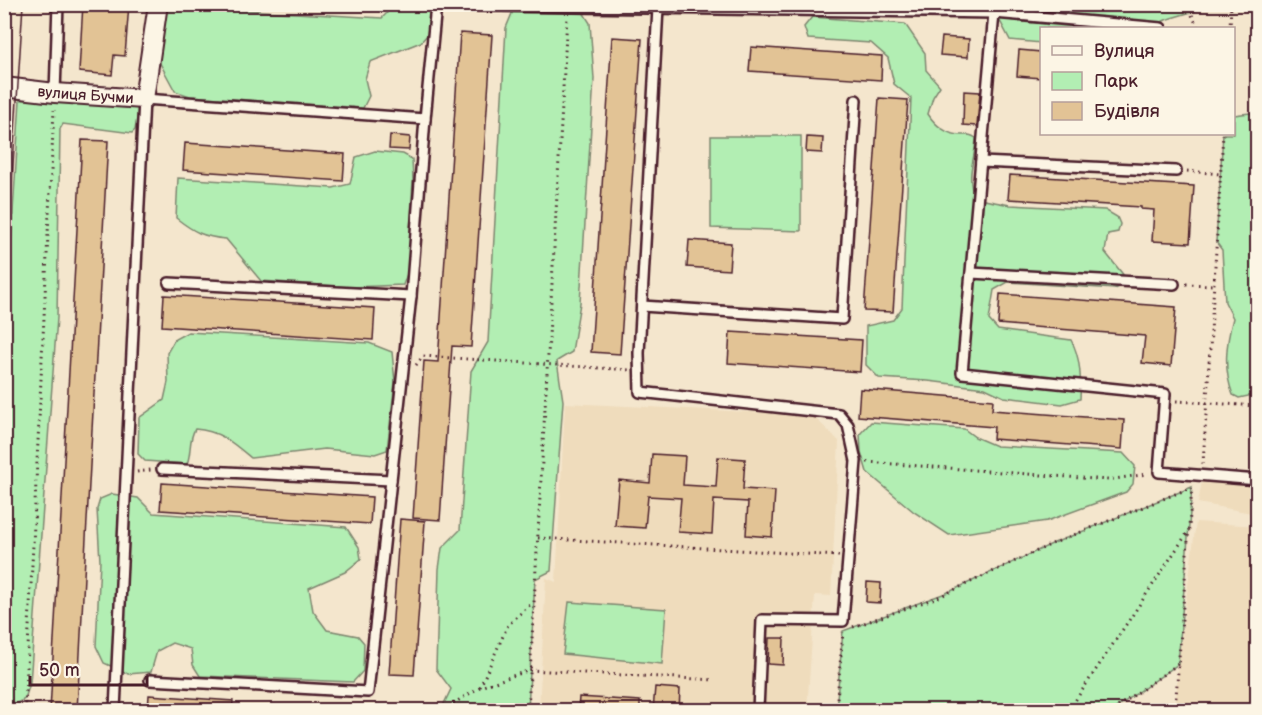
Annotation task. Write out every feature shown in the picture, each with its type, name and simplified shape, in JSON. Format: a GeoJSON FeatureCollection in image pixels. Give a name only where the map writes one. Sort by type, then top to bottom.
{"type":"FeatureCollection","features":[{"type":"Feature","properties":{"kind":"street","name":"вулиця Бучми"},"geometry":{"type":"LineString","coordinates":[[4,87],[144,99],[158,4]]}},
{"type":"Feature","properties":{"kind":"lane"},"geometry":{"type":"LineString","coordinates":[[55,93],[58,4]]}},
{"type":"Feature","properties":{"kind":"lane"},"geometry":{"type":"LineString","coordinates":[[150,680],[368,692],[411,296],[436,5],[994,13],[1150,27]]}},
{"type":"Feature","properties":{"kind":"lane"},"geometry":{"type":"LineString","coordinates":[[658,8],[642,306],[640,392],[839,414],[848,425],[856,461],[843,621],[762,620],[758,711]]}},
{"type":"Feature","properties":{"kind":"lane"},"geometry":{"type":"LineString","coordinates":[[994,13],[962,373],[1165,394],[1159,472],[1257,480]]}},
{"type":"Feature","properties":{"kind":"lane"},"geometry":{"type":"LineString","coordinates":[[115,711],[144,99],[425,119]]}},
{"type":"Feature","properties":{"kind":"lane"},"geometry":{"type":"LineString","coordinates":[[642,306],[842,319],[856,100]]}},
{"type":"Feature","properties":{"kind":"lane"},"geometry":{"type":"LineString","coordinates":[[981,162],[1176,171]]}},
{"type":"Feature","properties":{"kind":"lane"},"geometry":{"type":"LineString","coordinates":[[971,273],[1174,284]]}},
{"type":"Feature","properties":{"kind":"lane"},"geometry":{"type":"LineString","coordinates":[[169,283],[411,296]]}},
{"type":"Feature","properties":{"kind":"lane"},"geometry":{"type":"LineString","coordinates":[[162,469],[391,480]]}},
{"type":"Feature","properties":{"kind":"path"},"geometry":{"type":"LineString","coordinates":[[1187,4],[1198,27]]}},
{"type":"Feature","properties":{"kind":"path"},"geometry":{"type":"LineString","coordinates":[[1230,27],[1231,4]]}},
{"type":"Feature","properties":{"kind":"path"},"geometry":{"type":"LineString","coordinates":[[528,711],[568,7]]}},
{"type":"Feature","properties":{"kind":"path"},"geometry":{"type":"LineString","coordinates":[[25,711],[55,93]]}},
{"type":"Feature","properties":{"kind":"path"},"geometry":{"type":"LineString","coordinates":[[1175,711],[1192,487],[1197,475],[1206,404],[1223,135]]}},
{"type":"Feature","properties":{"kind":"path"},"geometry":{"type":"LineString","coordinates":[[1176,171],[1221,174]]}},
{"type":"Feature","properties":{"kind":"path"},"geometry":{"type":"LineString","coordinates":[[1174,284],[1214,285]]}},
{"type":"Feature","properties":{"kind":"path"},"geometry":{"type":"LineString","coordinates":[[401,382],[423,356],[548,366],[639,370]]}},
{"type":"Feature","properties":{"kind":"path"},"geometry":{"type":"LineString","coordinates":[[1165,401],[1257,406]]}},
{"type":"Feature","properties":{"kind":"path"},"geometry":{"type":"LineString","coordinates":[[856,461],[1108,480],[1159,472]]}},
{"type":"Feature","properties":{"kind":"path"},"geometry":{"type":"LineString","coordinates":[[126,473],[162,469]]}},
{"type":"Feature","properties":{"kind":"path"},"geometry":{"type":"LineString","coordinates":[[836,711],[843,631],[941,596],[1054,543],[1192,487]]}},
{"type":"Feature","properties":{"kind":"path"},"geometry":{"type":"LineString","coordinates":[[1069,711],[1189,531]]}},
{"type":"Feature","properties":{"kind":"path"},"geometry":{"type":"LineString","coordinates":[[538,538],[849,556]]}},
{"type":"Feature","properties":{"kind":"path"},"geometry":{"type":"LineString","coordinates":[[480,687],[508,625],[534,601]]}},
{"type":"Feature","properties":{"kind":"path"},"geometry":{"type":"LineString","coordinates":[[1113,711],[1178,664]]}},
{"type":"Feature","properties":{"kind":"path"},"geometry":{"type":"LineString","coordinates":[[443,711],[480,687],[530,670],[715,680]]}},
{"type":"Feature","properties":{"kind":"shaded area"},"geometry":{"type":"Polygon","coordinates":[[[565,403],[812,415],[839,441],[831,596],[815,595],[807,710],[539,710],[546,578],[556,582],[565,403]]]}},
{"type":"Feature","properties":{"kind":"shaded area"},"geometry":{"type":"Polygon","coordinates":[[[1203,476],[1257,487],[1257,514],[1198,503],[1203,476]]]}},
{"type":"Feature","properties":{"kind":"shaded area"},"geometry":{"type":"Polygon","coordinates":[[[1196,522],[1257,526],[1257,710],[1176,710],[1178,664],[1196,522]]]}},
{"type":"Feature","properties":{"kind":"green space"},"geometry":{"type":"Polygon","coordinates":[[[388,5],[433,5],[428,34],[421,42],[370,62],[365,79],[369,96],[363,108],[190,96],[175,91],[155,54],[161,17],[170,6],[382,18],[387,13],[388,5]]]}},
{"type":"Feature","properties":{"kind":"green space"},"geometry":{"type":"Polygon","coordinates":[[[895,5],[1207,5],[1165,20],[1154,27],[1040,27],[1040,43],[1010,40],[1001,23],[988,8],[895,5]]]}},
{"type":"Feature","properties":{"kind":"green space"},"geometry":{"type":"Polygon","coordinates":[[[513,11],[583,12],[590,23],[594,79],[580,303],[572,352],[557,361],[563,401],[551,571],[535,579],[528,710],[441,710],[451,689],[436,669],[439,569],[442,548],[460,530],[471,371],[488,342],[506,28],[513,11]]]}},
{"type":"Feature","properties":{"kind":"green space"},"geometry":{"type":"Polygon","coordinates":[[[812,17],[905,24],[925,53],[926,70],[940,86],[933,97],[928,114],[946,131],[976,138],[971,174],[974,198],[1010,205],[1105,210],[1117,217],[1120,224],[1118,232],[1108,234],[1105,252],[1125,277],[1122,286],[1115,289],[1008,282],[994,290],[989,320],[998,330],[1071,340],[1079,361],[1080,399],[1062,404],[1004,397],[985,388],[879,378],[866,365],[866,326],[893,320],[902,308],[911,98],[894,84],[888,58],[871,43],[808,39],[804,27],[812,17]]]}},
{"type":"Feature","properties":{"kind":"green space"},"geometry":{"type":"Polygon","coordinates":[[[29,95],[139,106],[135,130],[132,133],[63,124],[60,129],[57,318],[30,683],[25,699],[17,703],[5,704],[4,355],[20,100],[29,95]]]}},
{"type":"Feature","properties":{"kind":"green space"},"geometry":{"type":"Polygon","coordinates":[[[1250,113],[1258,119],[1258,394],[1239,398],[1233,395],[1228,376],[1227,347],[1233,318],[1225,302],[1222,250],[1216,242],[1223,135],[1235,135],[1235,115],[1250,113]]]}},
{"type":"Feature","properties":{"kind":"green space"},"geometry":{"type":"Polygon","coordinates":[[[711,136],[801,136],[801,231],[711,228],[711,136]]]}},
{"type":"Feature","properties":{"kind":"green space"},"geometry":{"type":"Polygon","coordinates":[[[375,151],[403,154],[412,159],[408,271],[403,285],[351,287],[261,281],[226,239],[199,233],[176,218],[178,178],[333,188],[350,184],[356,157],[375,151]]]}},
{"type":"Feature","properties":{"kind":"green space"},"geometry":{"type":"Polygon","coordinates":[[[188,332],[369,343],[392,352],[395,382],[387,450],[375,454],[325,449],[251,458],[232,442],[219,435],[195,429],[187,464],[145,461],[138,454],[139,418],[164,400],[168,382],[167,353],[175,339],[188,332]]]}},
{"type":"Feature","properties":{"kind":"green space"},"geometry":{"type":"Polygon","coordinates":[[[871,422],[964,429],[975,437],[996,446],[1123,453],[1135,466],[1133,484],[1126,492],[1047,521],[949,535],[914,512],[867,472],[861,452],[860,434],[871,422]]]}},
{"type":"Feature","properties":{"kind":"green space"},"geometry":{"type":"Polygon","coordinates":[[[1192,487],[1178,664],[1113,710],[836,710],[843,631],[951,591],[1054,543],[1192,487]]]}},
{"type":"Feature","properties":{"kind":"green space"},"geometry":{"type":"Polygon","coordinates":[[[112,494],[138,498],[153,513],[346,527],[359,547],[361,559],[345,572],[309,588],[313,611],[327,630],[358,636],[364,643],[363,671],[353,682],[200,676],[193,665],[191,649],[172,643],[157,651],[151,672],[128,674],[104,663],[96,646],[100,561],[97,509],[100,499],[112,494]]]}},
{"type":"Feature","properties":{"kind":"green space"},"geometry":{"type":"Polygon","coordinates":[[[569,602],[666,609],[662,664],[563,654],[569,602]]]}},
{"type":"Feature","properties":{"kind":"building"},"geometry":{"type":"Polygon","coordinates":[[[83,4],[129,4],[125,56],[114,55],[112,75],[79,72],[83,4]]]}},
{"type":"Feature","properties":{"kind":"building"},"geometry":{"type":"Polygon","coordinates":[[[460,33],[492,35],[471,347],[452,346],[440,520],[413,518],[424,361],[438,362],[460,33]]]}},
{"type":"Feature","properties":{"kind":"building"},"geometry":{"type":"Polygon","coordinates":[[[612,37],[642,39],[620,354],[591,352],[612,37]]]}},
{"type":"Feature","properties":{"kind":"building"},"geometry":{"type":"Polygon","coordinates":[[[942,37],[969,39],[968,57],[940,55],[942,37]]]}},
{"type":"Feature","properties":{"kind":"building"},"geometry":{"type":"Polygon","coordinates":[[[751,47],[882,56],[881,80],[749,71],[751,47]]]}},
{"type":"Feature","properties":{"kind":"building"},"geometry":{"type":"Polygon","coordinates":[[[1019,50],[1040,52],[1040,78],[1017,76],[1019,50]]]}},
{"type":"Feature","properties":{"kind":"building"},"geometry":{"type":"Polygon","coordinates":[[[964,91],[980,92],[977,126],[963,125],[964,91]]]}},
{"type":"Feature","properties":{"kind":"building"},"geometry":{"type":"Polygon","coordinates":[[[879,98],[908,100],[893,312],[864,311],[879,98]]]}},
{"type":"Feature","properties":{"kind":"building"},"geometry":{"type":"Polygon","coordinates":[[[390,135],[410,137],[409,150],[389,149],[390,135]]]}},
{"type":"Feature","properties":{"kind":"building"},"geometry":{"type":"Polygon","coordinates":[[[807,137],[823,138],[822,153],[806,152],[807,137]]]}},
{"type":"Feature","properties":{"kind":"building"},"geometry":{"type":"Polygon","coordinates":[[[82,140],[108,141],[77,711],[50,711],[82,140]]]}},
{"type":"Feature","properties":{"kind":"building"},"geometry":{"type":"Polygon","coordinates":[[[185,143],[345,154],[343,181],[183,170],[185,143]]]}},
{"type":"Feature","properties":{"kind":"building"},"geometry":{"type":"Polygon","coordinates":[[[1010,175],[1194,186],[1190,243],[1152,241],[1154,210],[1141,209],[1141,207],[1008,199],[1010,175]]]}},
{"type":"Feature","properties":{"kind":"building"},"geometry":{"type":"Polygon","coordinates":[[[689,240],[731,243],[729,270],[687,267],[689,240]]]}},
{"type":"Feature","properties":{"kind":"building"},"geometry":{"type":"Polygon","coordinates":[[[1000,294],[1176,307],[1171,366],[1142,363],[1145,336],[998,324],[1000,294]]]}},
{"type":"Feature","properties":{"kind":"building"},"geometry":{"type":"Polygon","coordinates":[[[164,295],[375,308],[373,340],[162,326],[164,295]]]}},
{"type":"Feature","properties":{"kind":"building"},"geometry":{"type":"Polygon","coordinates":[[[730,332],[862,340],[860,372],[728,363],[730,332]]]}},
{"type":"Feature","properties":{"kind":"building"},"geometry":{"type":"Polygon","coordinates":[[[860,389],[993,400],[992,410],[1124,420],[1122,449],[993,439],[994,427],[858,416],[860,389]]]}},
{"type":"Feature","properties":{"kind":"building"},"geometry":{"type":"Polygon","coordinates":[[[652,454],[685,456],[683,485],[716,487],[718,457],[745,459],[743,489],[775,491],[772,537],[746,535],[748,502],[714,500],[712,534],[678,532],[681,498],[648,496],[645,528],[615,526],[619,480],[650,483],[652,454]]]}},
{"type":"Feature","properties":{"kind":"building"},"geometry":{"type":"Polygon","coordinates":[[[162,483],[372,497],[370,524],[160,510],[162,483]]]}},
{"type":"Feature","properties":{"kind":"building"},"geometry":{"type":"Polygon","coordinates":[[[400,519],[425,521],[414,675],[389,674],[400,519]]]}},
{"type":"Feature","properties":{"kind":"building"},"geometry":{"type":"Polygon","coordinates":[[[867,582],[881,583],[880,603],[866,602],[867,582]]]}},
{"type":"Feature","properties":{"kind":"building"},"geometry":{"type":"Polygon","coordinates":[[[769,638],[784,638],[783,665],[768,664],[769,638]]]}},
{"type":"Feature","properties":{"kind":"building"},"geometry":{"type":"Polygon","coordinates":[[[655,687],[680,689],[679,711],[653,711],[655,687]]]}},
{"type":"Feature","properties":{"kind":"building"},"geometry":{"type":"Polygon","coordinates":[[[149,695],[233,701],[232,711],[148,711],[149,695]]]}},
{"type":"Feature","properties":{"kind":"building"},"geometry":{"type":"Polygon","coordinates":[[[579,697],[640,701],[640,711],[578,711],[579,697]]]}},
{"type":"Feature","properties":{"kind":"tram line"},"geometry":{"type":"LineString","coordinates":[[4,308],[23,4]]}}]}
